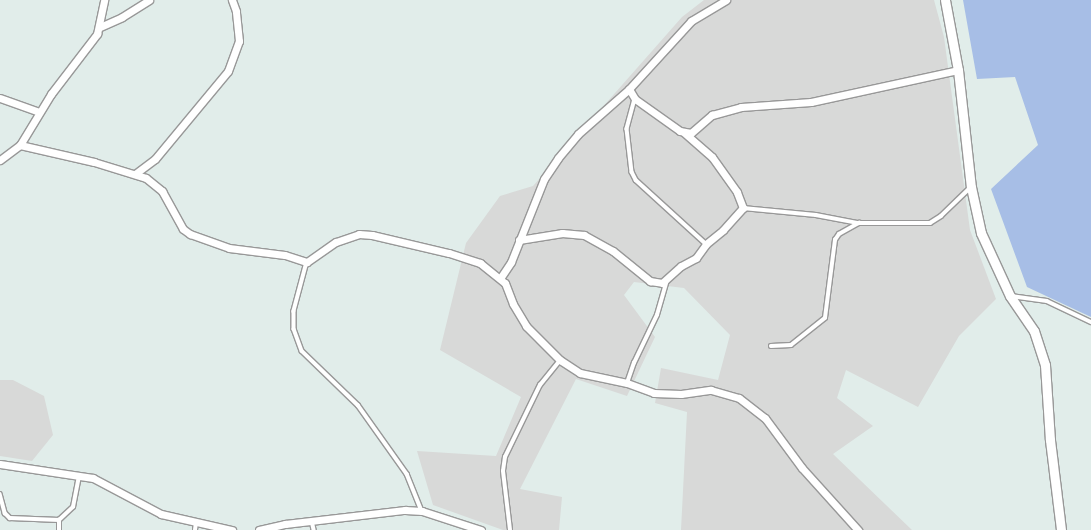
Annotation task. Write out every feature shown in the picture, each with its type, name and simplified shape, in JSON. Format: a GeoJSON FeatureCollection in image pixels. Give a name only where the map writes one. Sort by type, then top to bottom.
{"type":"FeatureCollection","features":[{"type":"Feature","properties":{"kind":"street"},"geometry":{"type":"LineString","coordinates":[[0,160],[20,146],[39,112],[100,27],[104,0]]}},
{"type":"Feature","properties":{"kind":"street"},"geometry":{"type":"LineString","coordinates":[[100,27],[122,18],[150,0]]}},
{"type":"Feature","properties":{"kind":"street"},"geometry":{"type":"LineString","coordinates":[[135,174],[155,159],[228,70],[236,52],[238,41],[236,11],[232,0]]}},
{"type":"Feature","properties":{"kind":"street"},"geometry":{"type":"LineString","coordinates":[[500,277],[511,262],[544,179],[558,158],[578,134],[629,89],[691,22],[726,0]]}},
{"type":"Feature","properties":{"kind":"street"},"geometry":{"type":"LineString","coordinates":[[945,0],[958,70],[971,187],[981,233],[1010,296],[1034,331],[1045,365],[1050,440],[1061,530]]}},
{"type":"Feature","properties":{"kind":"street"},"geometry":{"type":"LineString","coordinates":[[684,133],[694,132],[712,115],[741,107],[811,102],[958,70]]}},
{"type":"Feature","properties":{"kind":"street"},"geometry":{"type":"LineString","coordinates":[[519,240],[562,232],[584,235],[613,251],[654,284],[662,283],[681,266],[696,258],[706,244],[723,230],[743,208],[737,192],[712,157],[684,133],[635,99],[629,89]]}},
{"type":"Feature","properties":{"kind":"street"},"geometry":{"type":"LineString","coordinates":[[0,98],[39,112]]}},
{"type":"Feature","properties":{"kind":"street"},"geometry":{"type":"LineString","coordinates":[[20,146],[135,174],[155,184],[162,191],[183,229],[190,234],[229,248],[285,255],[307,262],[336,242],[359,234],[372,235],[466,258],[500,277],[526,326],[560,360],[580,373],[627,383],[654,393],[681,394],[711,390],[739,398],[765,418],[802,468],[858,530]]}},
{"type":"Feature","properties":{"kind":"street"},"geometry":{"type":"LineString","coordinates":[[0,464],[80,475],[107,484],[161,514],[195,527],[232,530]]}},
{"type":"Feature","properties":{"kind":"street"},"geometry":{"type":"LineString","coordinates":[[259,530],[312,521],[384,512],[422,511],[481,530]]}},
{"type":"Feature","properties":{"kind":"lane"},"geometry":{"type":"LineString","coordinates":[[635,99],[627,129],[632,172],[636,180],[706,244]]}},
{"type":"Feature","properties":{"kind":"lane"},"geometry":{"type":"LineString","coordinates":[[743,208],[816,215],[859,224],[930,223],[941,216],[971,187]]}},
{"type":"Feature","properties":{"kind":"lane"},"geometry":{"type":"LineString","coordinates":[[771,346],[791,345],[825,318],[835,240],[839,234],[859,224]]}},
{"type":"Feature","properties":{"kind":"lane"},"geometry":{"type":"LineString","coordinates":[[307,262],[294,311],[294,328],[302,352],[358,405],[406,474],[422,511]]}},
{"type":"Feature","properties":{"kind":"lane"},"geometry":{"type":"LineString","coordinates":[[627,383],[634,363],[657,315],[667,279]]}},
{"type":"Feature","properties":{"kind":"lane"},"geometry":{"type":"LineString","coordinates":[[1010,296],[1047,301],[1091,322]]}},
{"type":"Feature","properties":{"kind":"lane"},"geometry":{"type":"LineString","coordinates":[[510,530],[503,471],[505,457],[540,385],[560,360]]}},
{"type":"Feature","properties":{"kind":"lane"},"geometry":{"type":"LineString","coordinates":[[59,530],[59,520],[72,507],[80,475]]}},
{"type":"Feature","properties":{"kind":"lane"},"geometry":{"type":"LineString","coordinates":[[0,494],[4,513],[10,518],[59,520]]}},
{"type":"Feature","properties":{"kind":"lane"},"geometry":{"type":"LineString","coordinates":[[312,521],[314,530]]}},
{"type":"Feature","properties":{"kind":"shaded area"},"geometry":{"type":"Polygon","coordinates":[[[704,0],[934,0],[944,37],[970,230],[996,299],[959,336],[918,407],[846,370],[837,398],[873,426],[833,454],[912,530],[681,530],[687,412],[655,403],[661,368],[718,380],[730,335],[684,288],[634,282],[624,295],[655,337],[627,396],[576,379],[520,489],[562,497],[559,530],[503,530],[433,505],[417,451],[496,456],[521,397],[440,350],[466,243],[500,196],[533,186],[682,17],[704,0]]]}},
{"type":"Feature","properties":{"kind":"shaded area"},"geometry":{"type":"Polygon","coordinates":[[[963,0],[1091,0],[1091,317],[1027,287],[991,189],[1038,145],[1015,77],[977,79],[963,0]]]}},
{"type":"Feature","properties":{"kind":"shaded area"},"geometry":{"type":"Polygon","coordinates":[[[0,380],[13,380],[44,396],[53,435],[32,461],[0,456],[0,380]]]}}]}
